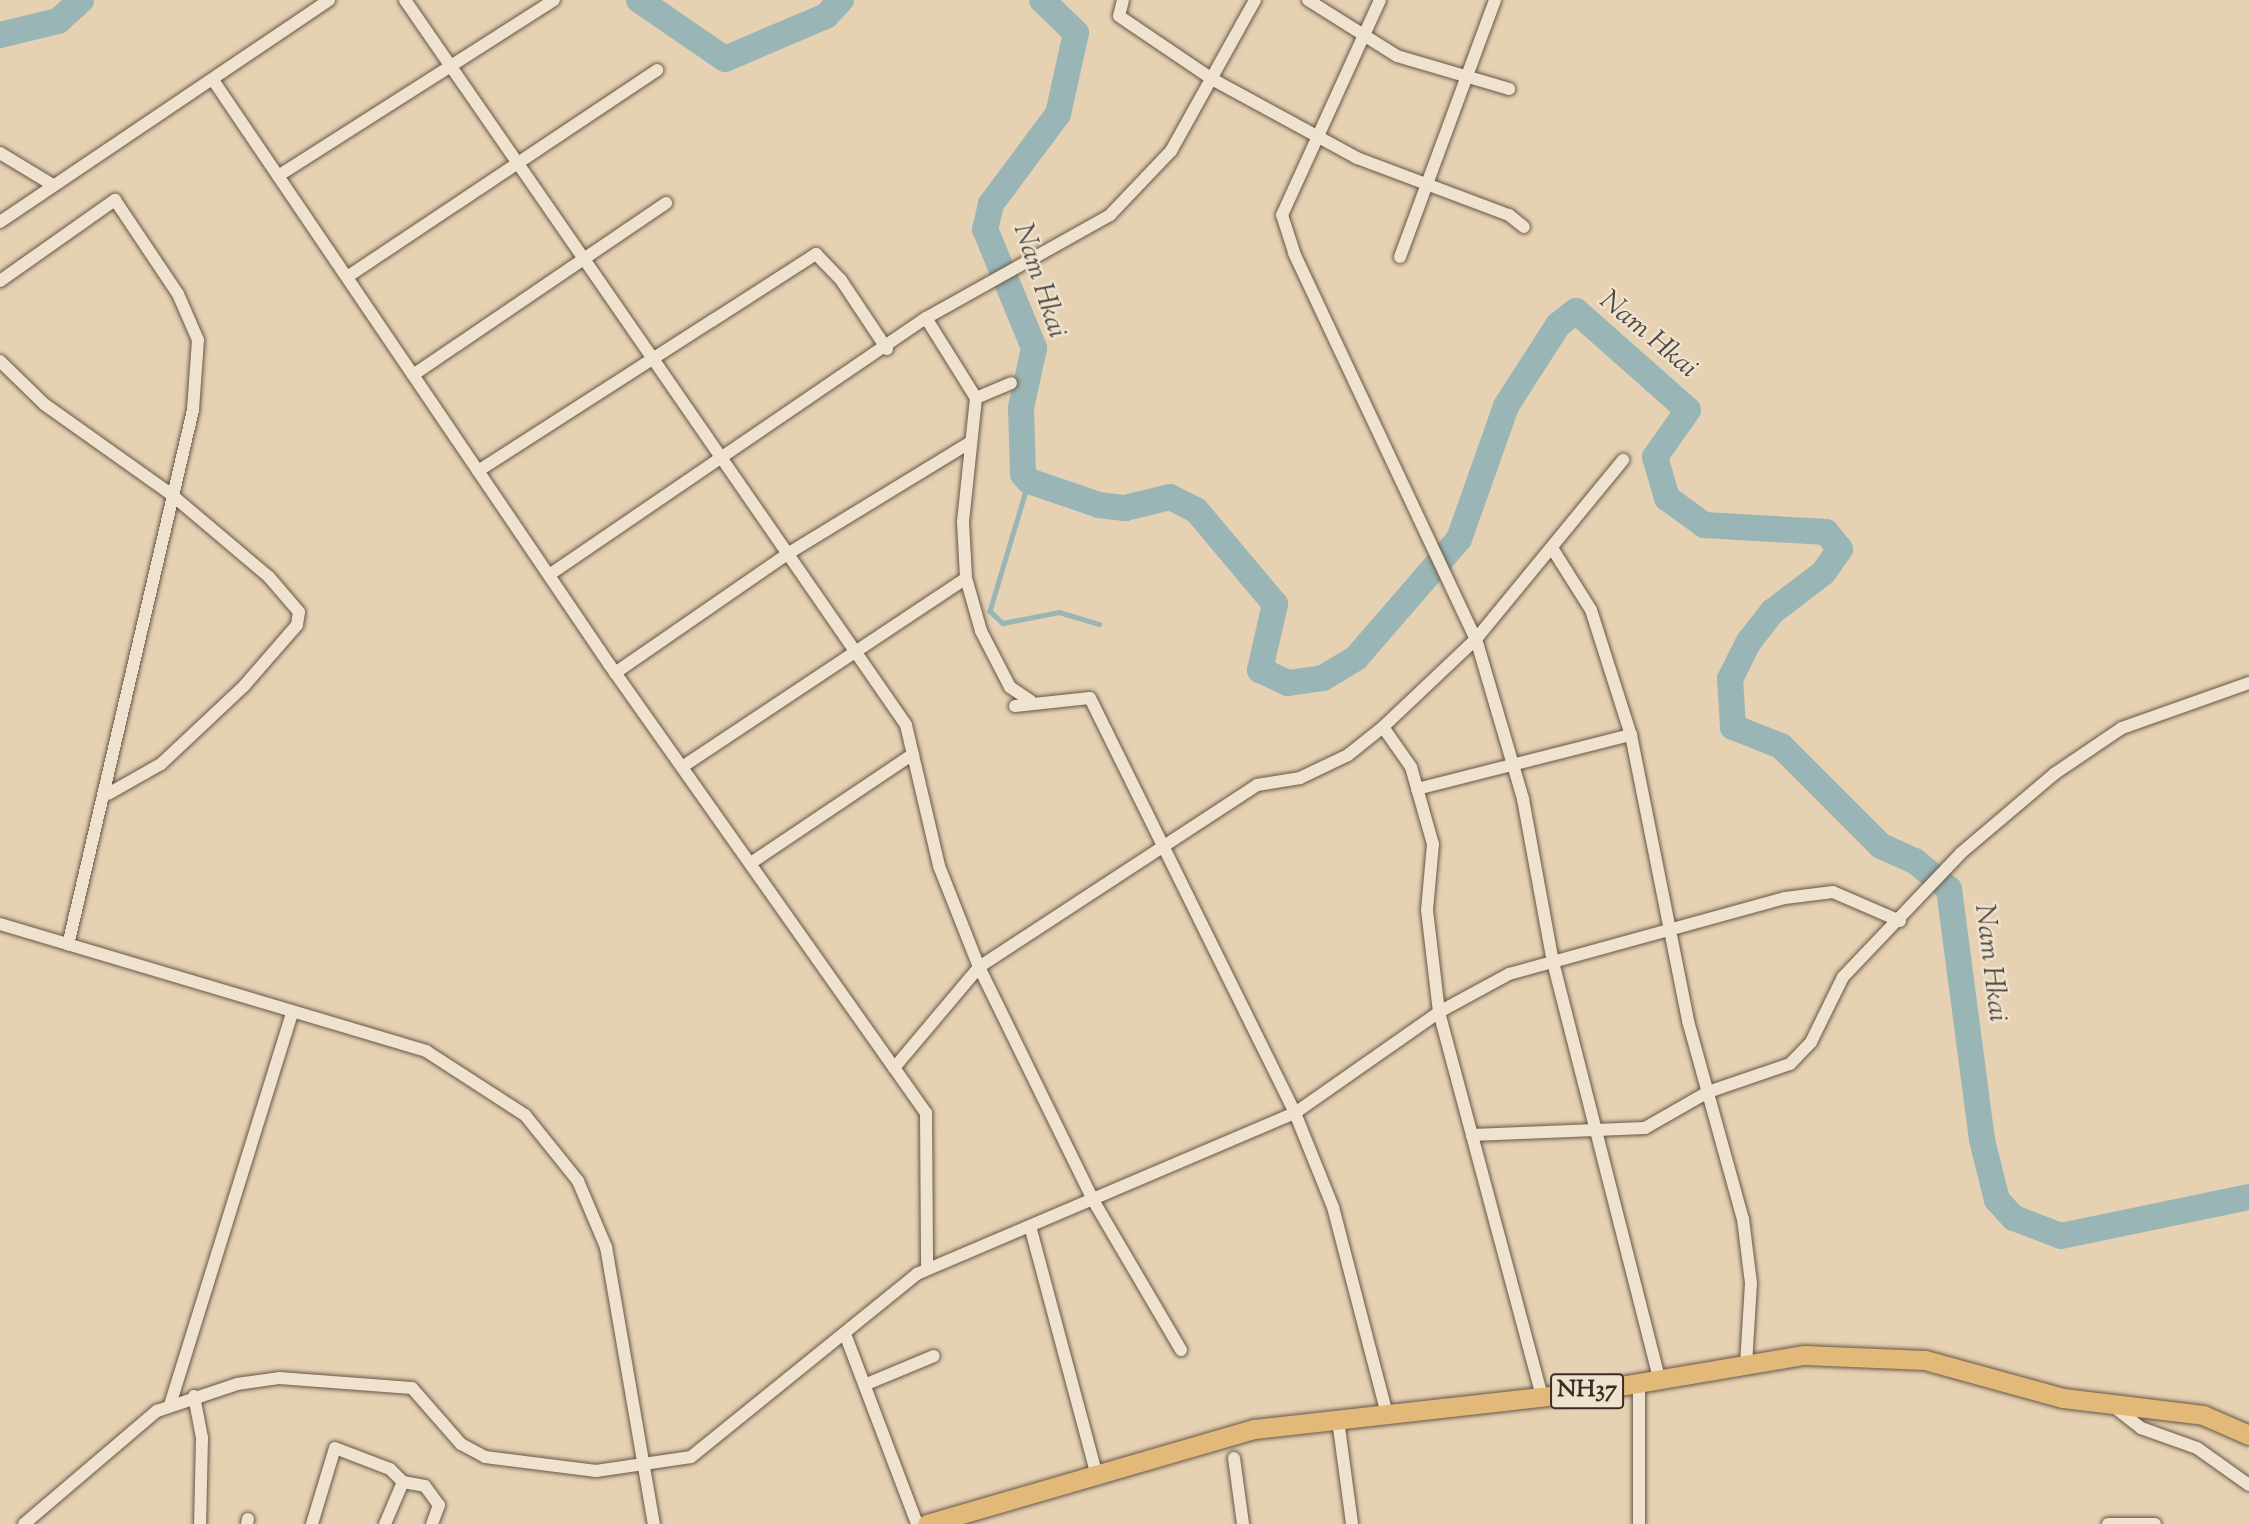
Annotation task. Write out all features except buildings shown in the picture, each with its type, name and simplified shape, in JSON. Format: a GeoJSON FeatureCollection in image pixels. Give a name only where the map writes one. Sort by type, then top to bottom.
{"type":"FeatureCollection","features":[{"type":"Feature","properties":{"kind":"highway","name":"NH37"},"geometry":{"type":"LineString","coordinates":[[927,1524],[1096,1472],[1255,1429],[1542,1397],[1804,1355],[1925,1360],[2014,1387],[2113,1406],[2153,1405],[2203,1415],[2249,1435]]}},
{"type":"Feature","properties":{"kind":"street"},"geometry":{"type":"LineString","coordinates":[[0,222],[329,0]]}},
{"type":"Feature","properties":{"kind":"street"},"geometry":{"type":"LineString","coordinates":[[405,0],[725,457],[906,725],[939,866],[979,967],[1093,1200],[1181,1350]]}},
{"type":"Feature","properties":{"kind":"street"},"geometry":{"type":"LineString","coordinates":[[278,176],[449,62],[554,0]]}},
{"type":"Feature","properties":{"kind":"street"},"geometry":{"type":"LineString","coordinates":[[1123,0],[1119,16],[1212,79],[1315,136],[1427,188],[1509,215],[1524,227]]}},
{"type":"Feature","properties":{"kind":"street"},"geometry":{"type":"LineString","coordinates":[[549,575],[887,349],[926,318],[992,277],[1110,215],[1136,193],[1171,150],[1255,0]]}},
{"type":"Feature","properties":{"kind":"street"},"geometry":{"type":"LineString","coordinates":[[1308,0],[1397,55],[1509,89]]}},
{"type":"Feature","properties":{"kind":"street"},"geometry":{"type":"LineString","coordinates":[[1380,0],[1315,136],[1282,215],[1429,547],[1476,639],[1512,763],[1553,962],[1659,1380]]}},
{"type":"Feature","properties":{"kind":"street"},"geometry":{"type":"LineString","coordinates":[[1400,257],[1471,78],[1495,0]]}},
{"type":"Feature","properties":{"kind":"street"},"geometry":{"type":"LineString","coordinates":[[347,277],[657,70]]}},
{"type":"Feature","properties":{"kind":"street"},"geometry":{"type":"LineString","coordinates":[[213,80],[615,673],[926,1113],[927,1269]]}},
{"type":"Feature","properties":{"kind":"street"},"geometry":{"type":"LineString","coordinates":[[0,153],[53,185]]}},
{"type":"Feature","properties":{"kind":"street"},"geometry":{"type":"LineString","coordinates":[[0,281],[115,200],[178,294],[198,341],[193,410],[172,495],[108,794],[68,945]]}},
{"type":"Feature","properties":{"kind":"street"},"geometry":{"type":"LineString","coordinates":[[413,375],[666,203]]}},
{"type":"Feature","properties":{"kind":"street"},"geometry":{"type":"LineString","coordinates":[[478,471],[816,254],[841,280],[887,349]]}},
{"type":"Feature","properties":{"kind":"street"},"geometry":{"type":"LineString","coordinates":[[926,318],[976,398],[971,442],[966,578],[981,631],[1010,687],[1031,701]]}},
{"type":"Feature","properties":{"kind":"street"},"geometry":{"type":"LineString","coordinates":[[0,361],[44,404],[172,495],[269,577],[299,612],[297,625],[244,686],[161,764],[108,794]]}},
{"type":"Feature","properties":{"kind":"street"},"geometry":{"type":"LineString","coordinates":[[976,398],[1011,383]]}},
{"type":"Feature","properties":{"kind":"street"},"geometry":{"type":"LineString","coordinates":[[615,673],[789,553],[971,442]]}},
{"type":"Feature","properties":{"kind":"street"},"geometry":{"type":"LineString","coordinates":[[894,1068],[979,967],[1162,842],[1257,785],[1300,778],[1348,755],[1383,727],[1476,639],[1623,460]]}},
{"type":"Feature","properties":{"kind":"street"},"geometry":{"type":"LineString","coordinates":[[1552,548],[1591,610],[1631,735],[1674,929],[1688,1021],[1744,1219],[1751,1283],[1746,1365]]}},
{"type":"Feature","properties":{"kind":"street"},"geometry":{"type":"LineString","coordinates":[[682,767],[857,654],[966,578]]}},
{"type":"Feature","properties":{"kind":"street"},"geometry":{"type":"LineString","coordinates":[[1472,1135],[1645,1128],[1708,1092],[1790,1064],[1811,1042],[1843,977],[1928,892],[1961,853],[2054,774],[2122,728],[2249,683]]}},
{"type":"Feature","properties":{"kind":"street"},"geometry":{"type":"LineString","coordinates":[[1015,706],[1031,701],[1090,698],[1295,1114],[1333,1206],[1387,1414]]}},
{"type":"Feature","properties":{"kind":"street"},"geometry":{"type":"LineString","coordinates":[[1383,727],[1417,789],[1433,844],[1427,910],[1439,1012],[1542,1397]]}},
{"type":"Feature","properties":{"kind":"street"},"geometry":{"type":"LineString","coordinates":[[1417,789],[1631,735]]}},
{"type":"Feature","properties":{"kind":"street"},"geometry":{"type":"LineString","coordinates":[[751,863],[913,754]]}},
{"type":"Feature","properties":{"kind":"street"},"geometry":{"type":"LineString","coordinates":[[24,1524],[170,1405],[194,1396],[279,1378],[390,1384],[412,1388],[426,1399],[472,1453],[596,1471],[691,1457],[927,1269],[1295,1114],[1439,1012],[1509,974],[1674,929],[1833,892],[1900,921]]}},
{"type":"Feature","properties":{"kind":"street"},"geometry":{"type":"LineString","coordinates":[[0,924],[426,1051],[525,1115],[578,1181],[606,1247],[641,1465],[654,1524]]}},
{"type":"Feature","properties":{"kind":"street"},"geometry":{"type":"LineString","coordinates":[[170,1405],[292,1013]]}},
{"type":"Feature","properties":{"kind":"street"},"geometry":{"type":"LineString","coordinates":[[1030,1226],[1096,1472]]}},
{"type":"Feature","properties":{"kind":"street"},"geometry":{"type":"LineString","coordinates":[[845,1334],[869,1383],[917,1524]]}},
{"type":"Feature","properties":{"kind":"street"},"geometry":{"type":"LineString","coordinates":[[869,1383],[934,1356]]}},
{"type":"Feature","properties":{"kind":"street"},"geometry":{"type":"LineString","coordinates":[[1639,1383],[1639,1524]]}},
{"type":"Feature","properties":{"kind":"street"},"geometry":{"type":"LineString","coordinates":[[194,1396],[202,1438],[200,1524]]}},
{"type":"Feature","properties":{"kind":"street"},"geometry":{"type":"LineString","coordinates":[[2113,1406],[2141,1428],[2197,1448],[2249,1485]]}},
{"type":"Feature","properties":{"kind":"street"},"geometry":{"type":"LineString","coordinates":[[1339,1420],[1352,1524]]}},
{"type":"Feature","properties":{"kind":"street"},"geometry":{"type":"LineString","coordinates":[[312,1524],[335,1448],[390,1469],[403,1482],[425,1486],[439,1505],[432,1524]]}},
{"type":"Feature","properties":{"kind":"street"},"geometry":{"type":"LineString","coordinates":[[1234,1458],[1243,1524]]}},
{"type":"Feature","properties":{"kind":"street"},"geometry":{"type":"LineString","coordinates":[[385,1524],[403,1482]]}},
{"type":"Feature","properties":{"kind":"street"},"geometry":{"type":"LineString","coordinates":[[2108,1524],[2155,1524]]}},
{"type":"Feature","properties":{"kind":"waterway"},"geometry":{"type":"LineString","coordinates":[[0,35],[58,21],[81,0]]}},
{"type":"Feature","properties":{"kind":"waterway","name":"Nam Hkai"},"geometry":{"type":"LineString","coordinates":[[639,0],[725,59],[826,16],[841,0]]}},
{"type":"Feature","properties":{"kind":"waterway","name":"Nam Hkai"},"geometry":{"type":"LineString","coordinates":[[1042,0],[1076,33],[1058,114],[991,204],[985,229],[1034,348],[1021,408],[1023,474],[1029,481],[1099,505],[1125,508],[1170,497],[1196,510],[1275,604],[1260,670],[1288,683],[1323,678],[1356,658],[1459,539],[1506,406],[1558,325],[1576,311],[1688,410],[1655,457],[1667,498],[1704,525],[1826,532],[1840,549],[1823,573],[1772,612],[1749,641],[1730,679],[1733,727],[1781,746],[1881,846],[1915,861],[1949,889],[1982,1140],[1997,1200],[2014,1218],[2061,1236],[2249,1197]]}},
{"type":"Feature","properties":{"kind":"waterway"},"geometry":{"type":"LineString","coordinates":[[1029,481],[990,611],[1003,623],[1059,612],[1099,624]]}}]}
